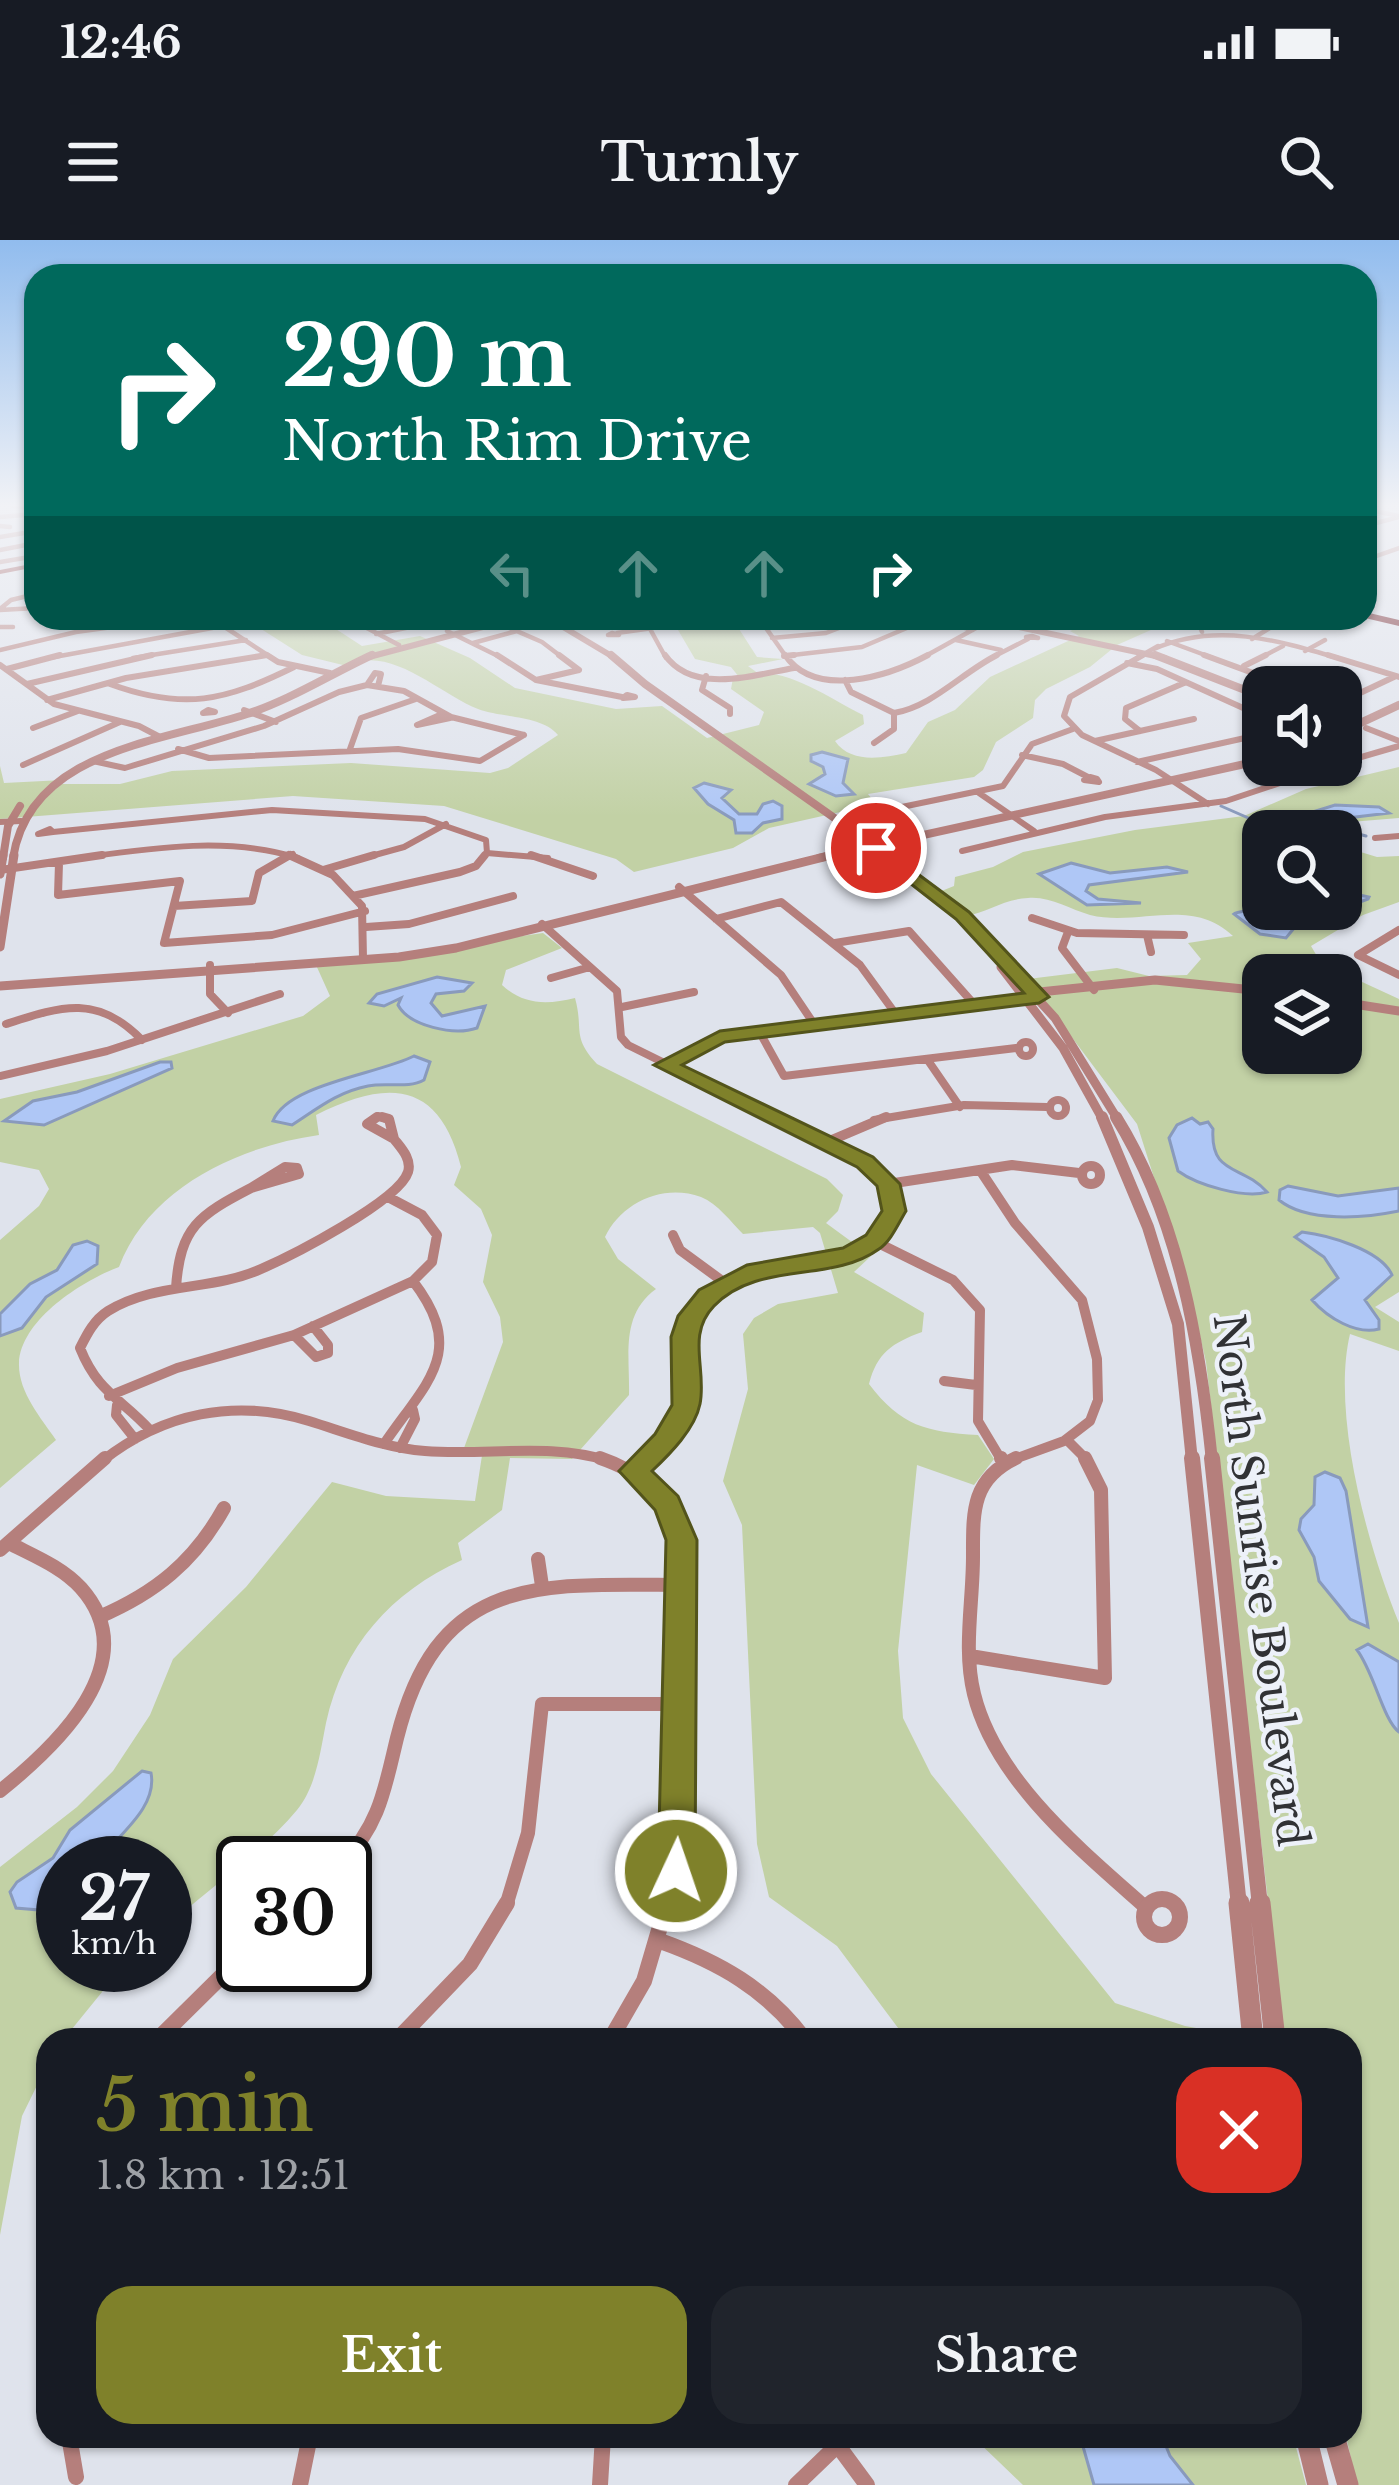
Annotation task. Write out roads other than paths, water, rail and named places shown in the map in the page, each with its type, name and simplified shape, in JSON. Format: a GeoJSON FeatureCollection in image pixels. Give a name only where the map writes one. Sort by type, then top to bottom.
{"type":"FeatureCollection","features":[{"type":"Feature","properties":{"kind":"street"},"geometry":{"type":"LineString","coordinates":[[0,627],[13,627]]}},
{"type":"Feature","properties":{"kind":"street"},"geometry":{"type":"LineString","coordinates":[[0,650],[91,630]]}},
{"type":"Feature","properties":{"kind":"street"},"geometry":{"type":"LineString","coordinates":[[4,667],[94,646],[198,630]]}},
{"type":"Feature","properties":{"kind":"street"},"geometry":{"type":"LineString","coordinates":[[230,630],[267,655],[326,673]]}},
{"type":"Feature","properties":{"kind":"street"},"geometry":{"type":"LineString","coordinates":[[369,630],[393,642]]}},
{"type":"Feature","properties":{"kind":"street"},"geometry":{"type":"LineString","coordinates":[[376,634],[396,630]]}},
{"type":"Feature","properties":{"kind":"street"},"geometry":{"type":"LineString","coordinates":[[0,947],[10,821],[36,790],[62,772],[154,733],[247,711],[393,642],[466,630]]}},
{"type":"Feature","properties":{"kind":"street","name":"North Sunrise Boulevard"},"geometry":{"type":"LineString","coordinates":[[561,630],[590,645],[643,690],[819,811]]}},
{"type":"Feature","properties":{"kind":"street","name":"North Sunrise Boulevard"},"geometry":{"type":"LineString","coordinates":[[571,630],[601,646],[645,684],[925,889],[1031,995],[1087,1063],[1130,1139],[1163,1217],[1193,1323],[1222,1536],[1274,2028]]}},
{"type":"Feature","properties":{"kind":"street"},"geometry":{"type":"LineString","coordinates":[[617,633],[639,630]]}},
{"type":"Feature","properties":{"kind":"street"},"geometry":{"type":"LineString","coordinates":[[654,630],[675,668],[706,676],[794,668],[845,680],[895,674],[973,630]]}},
{"type":"Feature","properties":{"kind":"street"},"geometry":{"type":"LineString","coordinates":[[767,630],[794,668]]}},
{"type":"Feature","properties":{"kind":"street"},"geometry":{"type":"LineString","coordinates":[[772,638],[835,630]]}},
{"type":"Feature","properties":{"kind":"street"},"geometry":{"type":"LineString","coordinates":[[784,656],[837,652],[903,630]]}},
{"type":"Feature","properties":{"kind":"street"},"geometry":{"type":"LineString","coordinates":[[1036,630],[1147,651],[1242,687]]}},
{"type":"Feature","properties":{"kind":"street"},"geometry":{"type":"LineString","coordinates":[[1252,639],[1267,630]]}},
{"type":"Feature","properties":{"kind":"street"},"geometry":{"type":"LineString","coordinates":[[473,643],[517,631],[542,642],[579,670],[536,680]]}},
{"type":"Feature","properties":{"kind":"street"},"geometry":{"type":"LineString","coordinates":[[1208,804],[1073,729],[1064,710],[1070,697],[1167,641],[1202,632],[1305,651],[1397,677]]}},
{"type":"Feature","properties":{"kind":"street"},"geometry":{"type":"LineString","coordinates":[[453,634],[536,680],[622,697]]}},
{"type":"Feature","properties":{"kind":"street"},"geometry":{"type":"LineString","coordinates":[[845,680],[851,692],[894,713],[921,708],[960,674],[1028,639]]}},
{"type":"Feature","properties":{"kind":"street"},"geometry":{"type":"LineString","coordinates":[[27,684],[120,660],[245,640]]}},
{"type":"Feature","properties":{"kind":"street"},"geometry":{"type":"LineString","coordinates":[[956,640],[1005,651]]}},
{"type":"Feature","properties":{"kind":"street"},"geometry":{"type":"LineString","coordinates":[[1305,651],[1325,640]]}},
{"type":"Feature","properties":{"kind":"street"},"geometry":{"type":"LineString","coordinates":[[1167,641],[1244,666],[1283,646]]}},
{"type":"Feature","properties":{"kind":"street"},"geometry":{"type":"LineString","coordinates":[[837,652],[847,658]]}},
{"type":"Feature","properties":{"kind":"street"},"geometry":{"type":"LineString","coordinates":[[46,700],[109,683],[196,674],[267,655]]}},
{"type":"Feature","properties":{"kind":"street"},"geometry":{"type":"LineString","coordinates":[[1126,663],[1157,669],[1242,707]]}},
{"type":"Feature","properties":{"kind":"street"},"geometry":{"type":"LineString","coordinates":[[4,667],[46,700],[154,733]]}},
{"type":"Feature","properties":{"kind":"street"},"geometry":{"type":"LineString","coordinates":[[109,683],[155,701],[201,702],[244,692],[294,667]]}},
{"type":"Feature","properties":{"kind":"street"},"geometry":{"type":"LineString","coordinates":[[367,686],[374,673],[381,674],[378,686]]}},
{"type":"Feature","properties":{"kind":"street"},"geometry":{"type":"LineString","coordinates":[[706,676],[702,690],[730,708],[730,714]]}},
{"type":"Feature","properties":{"kind":"street"},"geometry":{"type":"LineString","coordinates":[[1362,693],[1397,677]]}},
{"type":"Feature","properties":{"kind":"street"},"geometry":{"type":"LineString","coordinates":[[1141,732],[1125,719],[1126,708],[1188,683]]}},
{"type":"Feature","properties":{"kind":"street"},"geometry":{"type":"LineString","coordinates":[[96,760],[125,768],[178,749],[264,722],[276,722],[339,692],[367,686],[416,699],[447,716],[524,735],[480,761],[422,751],[194,756],[178,749]]}},
{"type":"Feature","properties":{"kind":"street"},"geometry":{"type":"LineString","coordinates":[[350,749],[361,718],[416,699]]}},
{"type":"Feature","properties":{"kind":"street"},"geometry":{"type":"LineString","coordinates":[[201,702],[206,710]]}},
{"type":"Feature","properties":{"kind":"street"},"geometry":{"type":"LineString","coordinates":[[1362,727],[1399,708]]}},
{"type":"Feature","properties":{"kind":"street"},"geometry":{"type":"LineString","coordinates":[[33,728],[78,711]]}},
{"type":"Feature","properties":{"kind":"street"},"geometry":{"type":"LineString","coordinates":[[247,711],[264,722],[286,726],[292,722],[288,717]]}},
{"type":"Feature","properties":{"kind":"street"},"geometry":{"type":"LineString","coordinates":[[874,743],[894,729],[894,713]]}},
{"type":"Feature","properties":{"kind":"street"},"geometry":{"type":"LineString","coordinates":[[1092,741],[1195,718]]}},
{"type":"Feature","properties":{"kind":"street"},"geometry":{"type":"LineString","coordinates":[[22,765],[121,722]]}},
{"type":"Feature","properties":{"kind":"street"},"geometry":{"type":"LineString","coordinates":[[897,808],[979,793],[1010,782],[1022,755],[1039,737],[1073,729]]}},
{"type":"Feature","properties":{"kind":"street"},"geometry":{"type":"LineString","coordinates":[[1362,729],[1399,743]]}},
{"type":"Feature","properties":{"kind":"street"},"geometry":{"type":"LineString","coordinates":[[10,821],[44,792],[96,760],[154,733]]}},
{"type":"Feature","properties":{"kind":"street"},"geometry":{"type":"LineString","coordinates":[[1137,762],[1242,739]]}},
{"type":"Feature","properties":{"kind":"street"},"geometry":{"type":"LineString","coordinates":[[1362,756],[1399,743]]}},
{"type":"Feature","properties":{"kind":"street"},"geometry":{"type":"LineString","coordinates":[[1022,755],[1053,761],[1088,777]]}},
{"type":"Feature","properties":{"kind":"street"},"geometry":{"type":"LineString","coordinates":[[0,983],[364,951],[439,951],[865,844],[1242,762]]}},
{"type":"Feature","properties":{"kind":"street"},"geometry":{"type":"LineString","coordinates":[[962,851],[1034,831],[1208,804],[1266,786]]}},
{"type":"Feature","properties":{"kind":"street"},"geometry":{"type":"LineString","coordinates":[[979,793],[1034,831]]}},
{"type":"Feature","properties":{"kind":"street"},"geometry":{"type":"LineString","coordinates":[[52,832],[272,810],[345,821],[446,824],[482,837],[488,853]]}},
{"type":"Feature","properties":{"kind":"street"},"geometry":{"type":"LineString","coordinates":[[182,820],[187,848]]}},
{"type":"Feature","properties":{"kind":"street"},"geometry":{"type":"LineString","coordinates":[[323,870],[404,847],[446,824]]}},
{"type":"Feature","properties":{"kind":"street"},"geometry":{"type":"LineString","coordinates":[[1376,838],[1399,836]]}},
{"type":"Feature","properties":{"kind":"street"},"geometry":{"type":"LineString","coordinates":[[3,871],[187,848],[240,845],[294,854],[323,870],[365,911],[364,951]]}},
{"type":"Feature","properties":{"kind":"street"},"geometry":{"type":"LineString","coordinates":[[488,853],[542,856],[592,876]]}},
{"type":"Feature","properties":{"kind":"street"},"geometry":{"type":"LineString","coordinates":[[353,896],[460,872],[476,866],[488,853]]}},
{"type":"Feature","properties":{"kind":"street"},"geometry":{"type":"LineString","coordinates":[[174,906],[252,901],[259,873],[294,854]]}},
{"type":"Feature","properties":{"kind":"street"},"geometry":{"type":"LineString","coordinates":[[59,863],[58,896],[180,881],[164,943],[272,935],[365,911]]}},
{"type":"Feature","properties":{"kind":"street"},"geometry":{"type":"LineString","coordinates":[[682,889],[781,975],[814,1024]]}},
{"type":"Feature","properties":{"kind":"street"},"geometry":{"type":"LineString","coordinates":[[366,927],[409,924],[513,896]]}},
{"type":"Feature","properties":{"kind":"street"},"geometry":{"type":"LineString","coordinates":[[716,919],[781,902],[860,965],[895,1013]]}},
{"type":"Feature","properties":{"kind":"street"},"geometry":{"type":"LineString","coordinates":[[1032,918],[1068,932],[1184,935]]}},
{"type":"Feature","properties":{"kind":"street"},"geometry":{"type":"LineString","coordinates":[[543,925],[617,991],[622,1006],[621,1037],[665,1065],[865,1162],[888,1184],[894,1211],[874,1241],[838,1258],[767,1268],[725,1283],[697,1307],[687,1325],[688,1389],[681,1417],[665,1441],[633,1471]]}},
{"type":"Feature","properties":{"kind":"street"},"geometry":{"type":"LineString","coordinates":[[835,943],[909,931],[973,1003]]}},
{"type":"Feature","properties":{"kind":"street"},"geometry":{"type":"LineString","coordinates":[[1398,931],[1358,956],[1399,975]]}},
{"type":"Feature","properties":{"kind":"street"},"geometry":{"type":"LineString","coordinates":[[1068,932],[1062,948],[1093,987]]}},
{"type":"Feature","properties":{"kind":"street"},"geometry":{"type":"LineString","coordinates":[[1147,935],[1151,952]]}},
{"type":"Feature","properties":{"kind":"street"},"geometry":{"type":"LineString","coordinates":[[551,978],[590,967]]}},
{"type":"Feature","properties":{"kind":"street"},"geometry":{"type":"LineString","coordinates":[[209,968],[210,994],[228,1012]]}},
{"type":"Feature","properties":{"kind":"street"},"geometry":{"type":"LineString","coordinates":[[665,1065],[707,1040],[1031,995],[1163,985],[1242,990]]}},
{"type":"Feature","properties":{"kind":"street"},"geometry":{"type":"LineString","coordinates":[[622,1006],[694,992]]}},
{"type":"Feature","properties":{"kind":"street"},"geometry":{"type":"LineString","coordinates":[[0,1076],[142,1040],[280,994]]}},
{"type":"Feature","properties":{"kind":"street","name":"North Sunrise Boulevard"},"geometry":{"type":"LineString","coordinates":[[1031,995],[1088,1086],[1128,1166],[1148,1216],[1178,1324],[1252,2028]]}},
{"type":"Feature","properties":{"kind":"street"},"geometry":{"type":"LineString","coordinates":[[2,1026],[64,1008],[97,1008],[121,1016],[142,1040]]}},
{"type":"Feature","properties":{"kind":"street"},"geometry":{"type":"LineString","coordinates":[[1362,1008],[1399,1014]]}},
{"type":"Feature","properties":{"kind":"street"},"geometry":{"type":"LineString","coordinates":[[759,1031],[784,1076],[1016,1048]]}},
{"type":"Feature","properties":{"kind":"street"},"geometry":{"type":"LineString","coordinates":[[927,1059],[960,1107]]}},
{"type":"Feature","properties":{"kind":"street"},"geometry":{"type":"LineString","coordinates":[[827,1142],[866,1121],[960,1107],[1047,1107]]}},
{"type":"Feature","properties":{"kind":"street"},"geometry":{"type":"LineString","coordinates":[[150,1430],[130,1408],[114,1401],[83,1363],[80,1348],[88,1329],[128,1300],[259,1270],[388,1197],[408,1173],[408,1158],[394,1139]]}},
{"type":"Feature","properties":{"kind":"street"},"geometry":{"type":"LineString","coordinates":[[888,1184],[1028,1165],[1079,1172]]}},
{"type":"Feature","properties":{"kind":"street"},"geometry":{"type":"LineString","coordinates":[[980,1170],[1022,1230],[1076,1285],[1092,1317],[1097,1406],[1088,1423],[1067,1440],[1004,1462],[979,1486],[970,1657],[974,1696],[994,1742],[1069,1833],[1144,1906]]}},
{"type":"Feature","properties":{"kind":"street"},"geometry":{"type":"LineString","coordinates":[[176,1288],[178,1246],[184,1232],[196,1218],[250,1188]]}},
{"type":"Feature","properties":{"kind":"street"},"geometry":{"type":"LineString","coordinates":[[114,1401],[177,1368],[294,1335],[413,1281],[432,1262],[437,1235],[422,1215],[388,1197]]}},
{"type":"Feature","properties":{"kind":"street"},"geometry":{"type":"LineString","coordinates":[[673,1235],[680,1250],[725,1283]]}},
{"type":"Feature","properties":{"kind":"street"},"geometry":{"type":"LineString","coordinates":[[874,1241],[953,1280],[971,1294],[983,1327],[977,1421],[1004,1462]]}},
{"type":"Feature","properties":{"kind":"street"},"geometry":{"type":"LineString","coordinates":[[384,1444],[400,1417],[413,1410],[437,1364],[443,1333],[435,1308],[413,1281]]}},
{"type":"Feature","properties":{"kind":"street"},"geometry":{"type":"LineString","coordinates":[[294,1335],[316,1357],[328,1353],[328,1345],[313,1326]]}},
{"type":"Feature","properties":{"kind":"street"},"geometry":{"type":"LineString","coordinates":[[944,1382],[976,1385]]}},
{"type":"Feature","properties":{"kind":"street"},"geometry":{"type":"LineString","coordinates":[[114,1401],[116,1415],[135,1438]]}},
{"type":"Feature","properties":{"kind":"street"},"geometry":{"type":"LineString","coordinates":[[0,1791],[44,1756],[77,1719],[102,1656],[99,1617],[71,1579],[4,1547],[150,1430],[205,1412],[254,1407],[294,1413],[400,1448],[574,1454],[633,1471],[658,1491],[675,1516],[681,1540],[680,1840],[660,1941],[617,2028]]}},
{"type":"Feature","properties":{"kind":"street"},"geometry":{"type":"LineString","coordinates":[[400,1448],[415,1419],[413,1410]]}},
{"type":"Feature","properties":{"kind":"street"},"geometry":{"type":"LineString","coordinates":[[970,1657],[1105,1678],[1101,1490],[1091,1463],[1067,1440]]}},
{"type":"Feature","properties":{"kind":"street"},"geometry":{"type":"LineString","coordinates":[[99,1617],[172,1580],[201,1549],[224,1508]]}},
{"type":"Feature","properties":{"kind":"street"},"geometry":{"type":"LineString","coordinates":[[538,1559],[542,1586]]}},
{"type":"Feature","properties":{"kind":"street"},"geometry":{"type":"LineString","coordinates":[[367,1836],[375,1828],[407,1689],[435,1642],[458,1621],[497,1599],[542,1586],[680,1585]]}},
{"type":"Feature","properties":{"kind":"street"},"geometry":{"type":"LineString","coordinates":[[408,2028],[478,1953],[518,1882],[528,1847],[542,1704],[680,1704]]}},
{"type":"Feature","properties":{"kind":"street"},"geometry":{"type":"LineString","coordinates":[[660,1941],[730,1968],[782,2009],[796,2028]]}},
{"type":"Feature","properties":{"kind":"street"},"geometry":{"type":"LineString","coordinates":[[171,2028],[216,1982]]}},
{"type":"Feature","properties":{"kind":"street"},"geometry":{"type":"LineString","coordinates":[[71,2448],[76,2477]]}},
{"type":"Feature","properties":{"kind":"street"},"geometry":{"type":"LineString","coordinates":[[300,2485],[308,2448]]}},
{"type":"Feature","properties":{"kind":"street"},"geometry":{"type":"LineString","coordinates":[[600,2485],[602,2448]]}},
{"type":"Feature","properties":{"kind":"street"},"geometry":{"type":"LineString","coordinates":[[796,2485],[836,2448]]}},
{"type":"Feature","properties":{"kind":"street"},"geometry":{"type":"LineString","coordinates":[[847,2448],[867,2485]]}},
{"type":"Feature","properties":{"kind":"street"},"geometry":{"type":"LineString","coordinates":[[1309,2448],[1318,2485]]}},
{"type":"Feature","properties":{"kind":"street"},"geometry":{"type":"LineString","coordinates":[[1337,2448],[1348,2485]]}},
{"type":"Feature","properties":{"kind":"water"},"geometry":{"type":"Polygon","coordinates":[[[822,752],[848,759],[843,783],[854,794],[836,796],[809,784],[825,774],[823,767],[811,761],[811,755],[822,752]]]}},
{"type":"Feature","properties":{"kind":"water"},"geometry":{"type":"Polygon","coordinates":[[[704,783],[731,790],[722,798],[739,814],[757,814],[763,804],[773,801],[782,806],[782,819],[763,823],[752,833],[736,833],[734,820],[708,804],[694,788],[704,783]]]}},
{"type":"Feature","properties":{"kind":"water"},"geometry":{"type":"Polygon","coordinates":[[[1335,805],[1379,807],[1389,813],[1362,816],[1362,810],[1319,810],[1335,805]]]}},
{"type":"Feature","properties":{"kind":"water"},"geometry":{"type":"Polygon","coordinates":[[[1071,863],[1110,873],[1167,867],[1188,872],[1089,885],[1086,891],[1098,899],[1141,903],[1087,905],[1039,874],[1071,863]]]}},
{"type":"Feature","properties":{"kind":"water"},"geometry":{"type":"Polygon","coordinates":[[[1255,930],[1293,930],[1286,938],[1255,930]]]}},
{"type":"Feature","properties":{"kind":"water"},"geometry":{"type":"Polygon","coordinates":[[[437,977],[472,983],[464,991],[436,994],[431,1003],[442,1016],[485,1006],[477,1028],[456,1031],[422,1024],[398,1005],[401,998],[384,1006],[369,1003],[377,994],[437,977]]]}},
{"type":"Feature","properties":{"kind":"water"},"geometry":{"type":"Polygon","coordinates":[[[414,1056],[430,1062],[424,1080],[357,1089],[292,1125],[273,1121],[282,1108],[315,1089],[414,1056]]]}},
{"type":"Feature","properties":{"kind":"water"},"geometry":{"type":"Polygon","coordinates":[[[171,1062],[172,1068],[44,1125],[4,1121],[33,1101],[77,1092],[171,1062]]]}},
{"type":"Feature","properties":{"kind":"water"},"geometry":{"type":"Polygon","coordinates":[[[1192,1118],[1200,1124],[1208,1122],[1213,1129],[1213,1144],[1222,1162],[1267,1192],[1221,1189],[1178,1171],[1169,1138],[1177,1125],[1192,1118]]]}},
{"type":"Feature","properties":{"kind":"water"},"geometry":{"type":"Polygon","coordinates":[[[1288,1186],[1338,1196],[1399,1188],[1399,1211],[1353,1217],[1305,1212],[1279,1200],[1280,1190],[1288,1186]]]}},
{"type":"Feature","properties":{"kind":"water"},"geometry":{"type":"Polygon","coordinates":[[[1302,1232],[1353,1245],[1386,1266],[1392,1275],[1365,1300],[1379,1320],[1379,1329],[1343,1324],[1312,1300],[1338,1278],[1324,1257],[1295,1237],[1302,1232]]]}},
{"type":"Feature","properties":{"kind":"water"},"geometry":{"type":"Polygon","coordinates":[[[87,1241],[98,1246],[97,1264],[46,1297],[22,1328],[0,1336],[0,1314],[30,1284],[57,1270],[73,1245],[87,1241]]]}},
{"type":"Feature","properties":{"kind":"water"},"geometry":{"type":"Polygon","coordinates":[[[1325,1472],[1340,1478],[1346,1491],[1368,1627],[1350,1619],[1319,1581],[1314,1557],[1299,1530],[1301,1519],[1314,1505],[1315,1477],[1325,1472]]]}},
{"type":"Feature","properties":{"kind":"water"},"geometry":{"type":"Polygon","coordinates":[[[1368,1644],[1399,1662],[1399,1732],[1357,1650],[1368,1644]]]}},
{"type":"Feature","properties":{"kind":"water"},"geometry":{"type":"Polygon","coordinates":[[[142,1771],[151,1773],[148,1799],[121,1836],[66,1836],[142,1771]]]}},
{"type":"Feature","properties":{"kind":"water"},"geometry":{"type":"Polygon","coordinates":[[[36,1869],[36,1910],[16,1908],[10,1892],[36,1869]]]}},
{"type":"Feature","properties":{"kind":"water"},"geometry":{"type":"Polygon","coordinates":[[[1083,2448],[1167,2448],[1193,2485],[1094,2485],[1083,2448]]]}},
{"type":"Feature","properties":{"kind":"waterway"},"geometry":{"type":"LineString","coordinates":[[1221,806],[1242,815]]}},
{"type":"Feature","properties":{"kind":"waterway"},"geometry":{"type":"LineString","coordinates":[[1362,835],[1366,836]]}}]}
